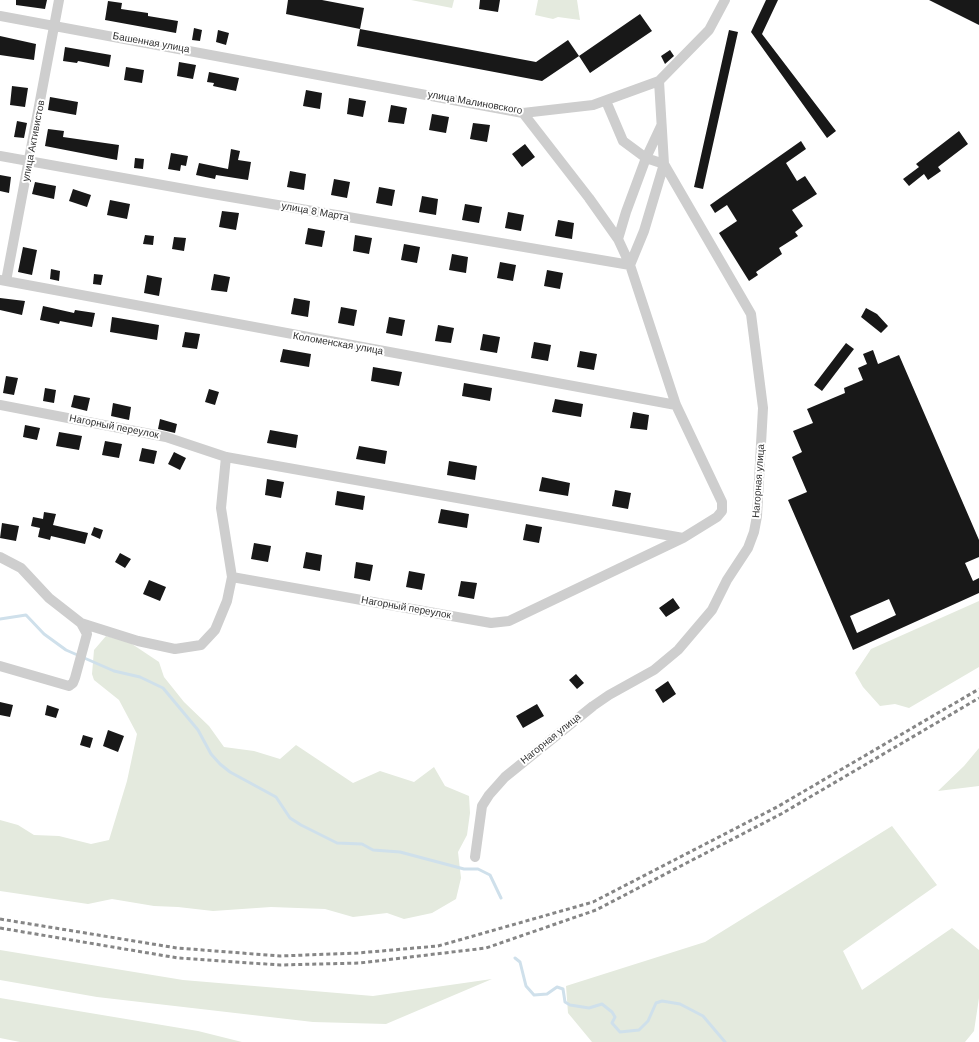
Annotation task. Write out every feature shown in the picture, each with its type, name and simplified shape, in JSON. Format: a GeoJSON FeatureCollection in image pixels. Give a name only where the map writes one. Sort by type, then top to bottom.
{"type":"FeatureCollection","features":[{"type":"Feature","properties":{"kind":"street","name":"улица Активистов"},"geometry":{"type":"LineString","coordinates":[[3,280],[30,162],[59,0]]}},
{"type":"Feature","properties":{"kind":"street","name":"улица Малиновского"},"geometry":{"type":"LineString","coordinates":[[303,71],[523,113],[594,106],[659,81],[709,30],[725,0]]}},
{"type":"Feature","properties":{"kind":"street","name":"Башенная улица"},"geometry":{"type":"LineString","coordinates":[[0,16],[303,71]]}},
{"type":"Feature","properties":{"kind":"street","name":"Нагорная улица"},"geometry":{"type":"LineString","coordinates":[[475,857],[482,806],[489,795],[505,777],[593,706],[609,695],[654,670],[678,650],[712,610],[727,580],[748,548],[758,516],[763,408],[751,314],[664,164],[659,81]]}},
{"type":"Feature","properties":{"kind":"street"},"geometry":{"type":"LineString","coordinates":[[606,101],[623,141],[646,158],[664,164],[650,214],[630,265]]}},
{"type":"Feature","properties":{"kind":"street"},"geometry":{"type":"LineString","coordinates":[[523,113],[589,198],[618,240],[630,265],[676,405]]}},
{"type":"Feature","properties":{"kind":"street"},"geometry":{"type":"LineString","coordinates":[[618,240],[626,212],[646,158],[662,124]]}},
{"type":"Feature","properties":{"kind":"street","name":"улица 8 Марта"},"geometry":{"type":"LineString","coordinates":[[0,156],[207,194],[630,265]]}},
{"type":"Feature","properties":{"kind":"street","name":"Коломенская улица"},"geometry":{"type":"LineString","coordinates":[[3,280],[676,405]]}},
{"type":"Feature","properties":{"kind":"street","name":"Нагорный переулок"},"geometry":{"type":"LineString","coordinates":[[0,405],[166,437],[226,457],[683,538]]}},
{"type":"Feature","properties":{"kind":"street","name":"Нагорный переулок"},"geometry":{"type":"LineString","coordinates":[[232,577],[491,623],[509,621],[683,538],[717,518],[722,511],[722,502],[676,405]]}},
{"type":"Feature","properties":{"kind":"street"},"geometry":{"type":"LineString","coordinates":[[0,557],[21,568],[49,598],[81,623],[138,641],[175,649],[202,645],[215,630],[227,601],[232,577],[221,508],[226,457]]}},
{"type":"Feature","properties":{"kind":"street"},"geometry":{"type":"LineString","coordinates":[[0,666],[69,686],[73,683],[75,678],[87,634],[81,623]]}},
{"type":"Feature","properties":{"kind":"shaded area"},"geometry":{"type":"Polygon","coordinates":[[[411,0],[454,0],[452,8],[411,0]]]}},
{"type":"Feature","properties":{"kind":"shaded area"},"geometry":{"type":"Polygon","coordinates":[[[538,0],[577,0],[580,20],[558,17],[553,19],[535,15],[538,0]]]}},
{"type":"Feature","properties":{"kind":"shaded area"},"geometry":{"type":"Polygon","coordinates":[[[979,601],[979,667],[909,708],[895,704],[880,706],[863,687],[855,673],[871,649],[979,601]]]}},
{"type":"Feature","properties":{"kind":"shaded area"},"geometry":{"type":"Polygon","coordinates":[[[106,636],[129,642],[159,662],[164,677],[184,702],[209,726],[224,747],[254,751],[280,759],[296,745],[353,783],[380,771],[414,782],[434,767],[445,786],[469,796],[470,813],[467,835],[458,852],[461,878],[456,899],[432,913],[404,919],[387,913],[353,917],[325,909],[271,907],[213,911],[154,906],[112,899],[88,904],[0,891],[0,820],[18,825],[34,835],[59,836],[91,844],[109,840],[127,781],[137,734],[119,700],[94,680],[92,674],[94,650],[106,636]]]}},
{"type":"Feature","properties":{"kind":"shaded area"},"geometry":{"type":"Polygon","coordinates":[[[979,748],[979,786],[938,791],[964,766],[979,748]]]}},
{"type":"Feature","properties":{"kind":"shaded area"},"geometry":{"type":"Polygon","coordinates":[[[892,826],[937,885],[843,951],[862,990],[952,928],[979,950],[979,998],[974,1031],[965,1042],[592,1042],[568,1013],[566,986],[705,942],[892,826]]]}},
{"type":"Feature","properties":{"kind":"shaded area"},"geometry":{"type":"Polygon","coordinates":[[[0,950],[183,980],[373,996],[492,979],[386,1024],[313,1022],[97,997],[0,980],[0,950]]]}},
{"type":"Feature","properties":{"kind":"shaded area"},"geometry":{"type":"Polygon","coordinates":[[[0,998],[198,1031],[242,1042],[20,1042],[0,1038],[0,998]]]}},
{"type":"Feature","properties":{"kind":"building"},"geometry":{"type":"Polygon","coordinates":[[[16,0],[47,0],[45,9],[16,5],[16,0]]]}},
{"type":"Feature","properties":{"kind":"building"},"geometry":{"type":"Polygon","coordinates":[[[288,0],[322,0],[364,8],[360,29],[286,14],[288,0]]]}},
{"type":"Feature","properties":{"kind":"building"},"geometry":{"type":"Polygon","coordinates":[[[480,0],[500,0],[498,12],[479,9],[480,0]]]}},
{"type":"Feature","properties":{"kind":"building"},"geometry":{"type":"Polygon","coordinates":[[[766,0],[778,0],[762,34],[836,131],[827,138],[751,32],[766,0]]]}},
{"type":"Feature","properties":{"kind":"building"},"geometry":{"type":"Polygon","coordinates":[[[929,0],[979,0],[979,25],[929,0]]]}},
{"type":"Feature","properties":{"kind":"building"},"geometry":{"type":"Polygon","coordinates":[[[108,1],[122,3],[121,9],[148,13],[148,16],[178,21],[176,33],[105,20],[108,1]]]}},
{"type":"Feature","properties":{"kind":"building"},"geometry":{"type":"Polygon","coordinates":[[[640,14],[652,31],[590,73],[579,56],[640,14]]]}},
{"type":"Feature","properties":{"kind":"building"},"geometry":{"type":"Polygon","coordinates":[[[194,28],[202,30],[200,41],[192,40],[194,28]]]}},
{"type":"Feature","properties":{"kind":"building"},"geometry":{"type":"Polygon","coordinates":[[[360,29],[536,62],[568,40],[579,56],[542,81],[357,46],[360,29]]]}},
{"type":"Feature","properties":{"kind":"building"},"geometry":{"type":"Polygon","coordinates":[[[218,30],[229,33],[226,45],[216,42],[218,30]]]}},
{"type":"Feature","properties":{"kind":"building"},"geometry":{"type":"Polygon","coordinates":[[[729,30],[738,32],[703,189],[694,187],[729,30]]]}},
{"type":"Feature","properties":{"kind":"building"},"geometry":{"type":"Polygon","coordinates":[[[0,36],[36,44],[34,60],[0,55],[0,36]]]}},
{"type":"Feature","properties":{"kind":"building"},"geometry":{"type":"Polygon","coordinates":[[[65,47],[111,55],[109,67],[78,61],[77,63],[63,61],[65,47]]]}},
{"type":"Feature","properties":{"kind":"building"},"geometry":{"type":"Polygon","coordinates":[[[670,50],[674,56],[665,64],[661,56],[670,50]]]}},
{"type":"Feature","properties":{"kind":"building"},"geometry":{"type":"Polygon","coordinates":[[[179,62],[196,65],[193,79],[177,76],[179,62]]]}},
{"type":"Feature","properties":{"kind":"building"},"geometry":{"type":"Polygon","coordinates":[[[126,67],[144,70],[142,83],[124,80],[126,67]]]}},
{"type":"Feature","properties":{"kind":"building"},"geometry":{"type":"Polygon","coordinates":[[[209,72],[239,78],[236,91],[213,86],[214,83],[207,82],[209,72]]]}},
{"type":"Feature","properties":{"kind":"building"},"geometry":{"type":"Polygon","coordinates":[[[12,86],[28,88],[25,107],[10,105],[12,86]]]}},
{"type":"Feature","properties":{"kind":"building"},"geometry":{"type":"Polygon","coordinates":[[[306,90],[322,93],[320,109],[303,106],[306,90]]]}},
{"type":"Feature","properties":{"kind":"building"},"geometry":{"type":"Polygon","coordinates":[[[50,97],[78,102],[76,115],[48,110],[50,97]]]}},
{"type":"Feature","properties":{"kind":"building"},"geometry":{"type":"Polygon","coordinates":[[[349,98],[366,101],[363,117],[347,114],[349,98]]]}},
{"type":"Feature","properties":{"kind":"building"},"geometry":{"type":"Polygon","coordinates":[[[391,105],[407,108],[404,124],[388,122],[391,105]]]}},
{"type":"Feature","properties":{"kind":"building"},"geometry":{"type":"Polygon","coordinates":[[[432,114],[449,117],[446,133],[429,130],[432,114]]]}},
{"type":"Feature","properties":{"kind":"building"},"geometry":{"type":"Polygon","coordinates":[[[17,121],[27,123],[24,138],[14,137],[17,121]]]}},
{"type":"Feature","properties":{"kind":"building"},"geometry":{"type":"Polygon","coordinates":[[[473,123],[490,125],[487,142],[470,139],[473,123]]]}},
{"type":"Feature","properties":{"kind":"building"},"geometry":{"type":"Polygon","coordinates":[[[48,129],[64,131],[63,137],[119,145],[117,160],[45,146],[48,129]]]}},
{"type":"Feature","properties":{"kind":"building"},"geometry":{"type":"Polygon","coordinates":[[[959,131],[968,144],[938,167],[941,171],[928,180],[924,174],[909,186],[903,179],[919,167],[916,164],[959,131]]]}},
{"type":"Feature","properties":{"kind":"building"},"geometry":{"type":"Polygon","coordinates":[[[801,141],[806,149],[786,163],[797,181],[805,176],[817,194],[792,210],[803,226],[795,232],[798,236],[779,248],[782,254],[756,272],[758,275],[749,281],[719,233],[737,221],[727,205],[715,213],[710,205],[801,141]]]}},
{"type":"Feature","properties":{"kind":"building"},"geometry":{"type":"Polygon","coordinates":[[[525,144],[535,157],[522,167],[512,154],[525,144]]]}},
{"type":"Feature","properties":{"kind":"building"},"geometry":{"type":"Polygon","coordinates":[[[231,149],[240,151],[238,160],[251,162],[248,180],[216,175],[215,179],[196,175],[199,163],[228,169],[231,149]]]}},
{"type":"Feature","properties":{"kind":"building"},"geometry":{"type":"Polygon","coordinates":[[[171,153],[188,156],[186,166],[181,165],[180,171],[168,169],[171,153]]]}},
{"type":"Feature","properties":{"kind":"building"},"geometry":{"type":"Polygon","coordinates":[[[135,158],[144,159],[143,169],[134,168],[135,158]]]}},
{"type":"Feature","properties":{"kind":"building"},"geometry":{"type":"Polygon","coordinates":[[[290,171],[306,174],[304,190],[287,187],[290,171]]]}},
{"type":"Feature","properties":{"kind":"building"},"geometry":{"type":"Polygon","coordinates":[[[0,175],[11,177],[9,193],[0,191],[0,175]]]}},
{"type":"Feature","properties":{"kind":"building"},"geometry":{"type":"Polygon","coordinates":[[[334,179],[350,182],[347,198],[331,195],[334,179]]]}},
{"type":"Feature","properties":{"kind":"building"},"geometry":{"type":"Polygon","coordinates":[[[35,182],[56,186],[54,199],[32,194],[35,182]]]}},
{"type":"Feature","properties":{"kind":"building"},"geometry":{"type":"Polygon","coordinates":[[[379,187],[395,190],[392,206],[376,203],[379,187]]]}},
{"type":"Feature","properties":{"kind":"building"},"geometry":{"type":"Polygon","coordinates":[[[73,189],[91,195],[87,207],[69,201],[73,189]]]}},
{"type":"Feature","properties":{"kind":"building"},"geometry":{"type":"Polygon","coordinates":[[[422,196],[438,199],[436,215],[419,212],[422,196]]]}},
{"type":"Feature","properties":{"kind":"building"},"geometry":{"type":"Polygon","coordinates":[[[110,200],[130,204],[127,219],[107,215],[110,200]]]}},
{"type":"Feature","properties":{"kind":"building"},"geometry":{"type":"Polygon","coordinates":[[[465,204],[482,207],[479,223],[462,220],[465,204]]]}},
{"type":"Feature","properties":{"kind":"building"},"geometry":{"type":"Polygon","coordinates":[[[222,211],[239,213],[236,230],[219,227],[222,211]]]}},
{"type":"Feature","properties":{"kind":"building"},"geometry":{"type":"Polygon","coordinates":[[[508,212],[524,215],[521,231],[505,228],[508,212]]]}},
{"type":"Feature","properties":{"kind":"building"},"geometry":{"type":"Polygon","coordinates":[[[558,220],[574,223],[572,239],[555,236],[558,220]]]}},
{"type":"Feature","properties":{"kind":"building"},"geometry":{"type":"Polygon","coordinates":[[[308,228],[325,231],[322,247],[305,244],[308,228]]]}},
{"type":"Feature","properties":{"kind":"building"},"geometry":{"type":"Polygon","coordinates":[[[145,235],[154,236],[153,245],[143,244],[145,235]]]}},
{"type":"Feature","properties":{"kind":"building"},"geometry":{"type":"Polygon","coordinates":[[[355,235],[372,238],[369,254],[353,251],[355,235]]]}},
{"type":"Feature","properties":{"kind":"building"},"geometry":{"type":"Polygon","coordinates":[[[174,237],[186,238],[184,251],[172,249],[174,237]]]}},
{"type":"Feature","properties":{"kind":"building"},"geometry":{"type":"Polygon","coordinates":[[[404,244],[420,247],[417,263],[401,260],[404,244]]]}},
{"type":"Feature","properties":{"kind":"building"},"geometry":{"type":"Polygon","coordinates":[[[23,247],[37,250],[32,275],[18,272],[23,247]]]}},
{"type":"Feature","properties":{"kind":"building"},"geometry":{"type":"Polygon","coordinates":[[[452,254],[468,257],[466,273],[449,270],[452,254]]]}},
{"type":"Feature","properties":{"kind":"building"},"geometry":{"type":"Polygon","coordinates":[[[500,262],[516,265],[513,281],[497,278],[500,262]]]}},
{"type":"Feature","properties":{"kind":"building"},"geometry":{"type":"Polygon","coordinates":[[[51,269],[60,271],[59,281],[50,279],[51,269]]]}},
{"type":"Feature","properties":{"kind":"building"},"geometry":{"type":"Polygon","coordinates":[[[547,270],[563,273],[560,289],[544,286],[547,270]]]}},
{"type":"Feature","properties":{"kind":"building"},"geometry":{"type":"Polygon","coordinates":[[[94,274],[103,275],[101,285],[93,284],[94,274]]]}},
{"type":"Feature","properties":{"kind":"building"},"geometry":{"type":"Polygon","coordinates":[[[214,274],[230,277],[227,292],[211,290],[214,274]]]}},
{"type":"Feature","properties":{"kind":"building"},"geometry":{"type":"Polygon","coordinates":[[[147,275],[162,278],[159,296],[144,293],[147,275]]]}},
{"type":"Feature","properties":{"kind":"building"},"geometry":{"type":"Polygon","coordinates":[[[0,298],[25,301],[22,315],[0,310],[0,298]]]}},
{"type":"Feature","properties":{"kind":"building"},"geometry":{"type":"Polygon","coordinates":[[[294,298],[310,301],[308,317],[291,314],[294,298]]]}},
{"type":"Feature","properties":{"kind":"building"},"geometry":{"type":"Polygon","coordinates":[[[43,306],[74,313],[75,310],[95,313],[92,327],[60,321],[59,324],[40,320],[43,306]]]}},
{"type":"Feature","properties":{"kind":"building"},"geometry":{"type":"Polygon","coordinates":[[[341,307],[357,310],[354,326],[338,323],[341,307]]]}},
{"type":"Feature","properties":{"kind":"building"},"geometry":{"type":"Polygon","coordinates":[[[866,308],[877,314],[888,326],[881,333],[861,317],[866,308]]]}},
{"type":"Feature","properties":{"kind":"building"},"geometry":{"type":"Polygon","coordinates":[[[112,317],[159,325],[157,340],[110,332],[112,317]]]}},
{"type":"Feature","properties":{"kind":"building"},"geometry":{"type":"Polygon","coordinates":[[[389,317],[405,320],[402,336],[386,333],[389,317]]]}},
{"type":"Feature","properties":{"kind":"building"},"geometry":{"type":"Polygon","coordinates":[[[438,325],[454,328],[451,343],[435,341],[438,325]]]}},
{"type":"Feature","properties":{"kind":"building"},"geometry":{"type":"Polygon","coordinates":[[[185,332],[200,334],[197,349],[182,347],[185,332]]]}},
{"type":"Feature","properties":{"kind":"building"},"geometry":{"type":"Polygon","coordinates":[[[483,334],[500,337],[497,353],[480,350],[483,334]]]}},
{"type":"Feature","properties":{"kind":"building"},"geometry":{"type":"Polygon","coordinates":[[[534,342],[551,345],[548,361],[531,358],[534,342]]]}},
{"type":"Feature","properties":{"kind":"building"},"geometry":{"type":"Polygon","coordinates":[[[846,343],[854,349],[822,391],[814,385],[846,343]]]}},
{"type":"Feature","properties":{"kind":"building"},"geometry":{"type":"Polygon","coordinates":[[[283,349],[311,354],[309,367],[280,362],[283,349]]]}},
{"type":"Feature","properties":{"kind":"building"},"geometry":{"type":"Polygon","coordinates":[[[873,350],[878,364],[899,355],[979,540],[979,557],[965,563],[973,581],[979,578],[979,593],[853,650],[788,500],[807,492],[792,457],[802,452],[793,431],[813,423],[807,409],[845,393],[844,388],[863,380],[858,368],[867,364],[863,354],[873,350]],[[889,599],[850,616],[857,633],[896,615],[889,599]]]}},
{"type":"Feature","properties":{"kind":"building"},"geometry":{"type":"Polygon","coordinates":[[[580,351],[597,354],[594,370],[577,367],[580,351]]]}},
{"type":"Feature","properties":{"kind":"building"},"geometry":{"type":"Polygon","coordinates":[[[373,367],[402,372],[399,386],[371,381],[373,367]]]}},
{"type":"Feature","properties":{"kind":"building"},"geometry":{"type":"Polygon","coordinates":[[[6,376],[18,378],[14,395],[3,393],[6,376]]]}},
{"type":"Feature","properties":{"kind":"building"},"geometry":{"type":"Polygon","coordinates":[[[464,383],[492,388],[490,401],[462,396],[464,383]]]}},
{"type":"Feature","properties":{"kind":"building"},"geometry":{"type":"Polygon","coordinates":[[[45,388],[56,390],[54,403],[43,401],[45,388]]]}},
{"type":"Feature","properties":{"kind":"building"},"geometry":{"type":"Polygon","coordinates":[[[209,389],[219,392],[215,405],[205,402],[209,389]]]}},
{"type":"Feature","properties":{"kind":"building"},"geometry":{"type":"Polygon","coordinates":[[[74,395],[90,398],[87,411],[71,407],[74,395]]]}},
{"type":"Feature","properties":{"kind":"building"},"geometry":{"type":"Polygon","coordinates":[[[555,399],[583,404],[581,417],[552,412],[555,399]]]}},
{"type":"Feature","properties":{"kind":"building"},"geometry":{"type":"Polygon","coordinates":[[[113,403],[131,407],[129,420],[111,416],[113,403]]]}},
{"type":"Feature","properties":{"kind":"building"},"geometry":{"type":"Polygon","coordinates":[[[633,412],[649,415],[647,430],[630,428],[633,412]]]}},
{"type":"Feature","properties":{"kind":"building"},"geometry":{"type":"Polygon","coordinates":[[[160,419],[177,424],[175,433],[158,429],[160,419]]]}},
{"type":"Feature","properties":{"kind":"building"},"geometry":{"type":"Polygon","coordinates":[[[25,425],[40,428],[37,440],[23,437],[25,425]]]}},
{"type":"Feature","properties":{"kind":"building"},"geometry":{"type":"Polygon","coordinates":[[[270,430],[298,435],[296,448],[267,443],[270,430]]]}},
{"type":"Feature","properties":{"kind":"building"},"geometry":{"type":"Polygon","coordinates":[[[59,432],[82,436],[79,450],[56,446],[59,432]]]}},
{"type":"Feature","properties":{"kind":"building"},"geometry":{"type":"Polygon","coordinates":[[[105,441],[122,444],[119,458],[102,455],[105,441]]]}},
{"type":"Feature","properties":{"kind":"building"},"geometry":{"type":"Polygon","coordinates":[[[359,446],[387,451],[385,464],[356,459],[359,446]]]}},
{"type":"Feature","properties":{"kind":"building"},"geometry":{"type":"Polygon","coordinates":[[[142,448],[157,451],[154,464],[139,461],[142,448]]]}},
{"type":"Feature","properties":{"kind":"building"},"geometry":{"type":"Polygon","coordinates":[[[174,452],[186,458],[180,470],[168,464],[174,452]]]}},
{"type":"Feature","properties":{"kind":"building"},"geometry":{"type":"Polygon","coordinates":[[[449,461],[477,466],[475,480],[447,475],[449,461]]]}},
{"type":"Feature","properties":{"kind":"building"},"geometry":{"type":"Polygon","coordinates":[[[542,477],[570,483],[568,496],[539,491],[542,477]]]}},
{"type":"Feature","properties":{"kind":"building"},"geometry":{"type":"Polygon","coordinates":[[[267,479],[284,482],[281,498],[265,495],[267,479]]]}},
{"type":"Feature","properties":{"kind":"building"},"geometry":{"type":"Polygon","coordinates":[[[615,490],[631,493],[628,509],[612,506],[615,490]]]}},
{"type":"Feature","properties":{"kind":"building"},"geometry":{"type":"Polygon","coordinates":[[[337,491],[365,496],[363,510],[335,505],[337,491]]]}},
{"type":"Feature","properties":{"kind":"building"},"geometry":{"type":"Polygon","coordinates":[[[441,509],[469,514],[467,528],[438,523],[441,509]]]}},
{"type":"Feature","properties":{"kind":"building"},"geometry":{"type":"Polygon","coordinates":[[[44,512],[56,514],[53,525],[88,533],[85,544],[51,536],[50,540],[38,537],[40,528],[31,526],[33,517],[43,519],[44,512]]]}},
{"type":"Feature","properties":{"kind":"building"},"geometry":{"type":"Polygon","coordinates":[[[2,523],[19,526],[16,541],[0,538],[2,523]]]}},
{"type":"Feature","properties":{"kind":"building"},"geometry":{"type":"Polygon","coordinates":[[[526,524],[542,527],[539,543],[523,540],[526,524]]]}},
{"type":"Feature","properties":{"kind":"building"},"geometry":{"type":"Polygon","coordinates":[[[94,527],[103,530],[100,539],[91,535],[94,527]]]}},
{"type":"Feature","properties":{"kind":"building"},"geometry":{"type":"Polygon","coordinates":[[[254,543],[271,546],[268,562],[251,559],[254,543]]]}},
{"type":"Feature","properties":{"kind":"building"},"geometry":{"type":"Polygon","coordinates":[[[306,552],[322,555],[320,571],[303,568],[306,552]]]}},
{"type":"Feature","properties":{"kind":"building"},"geometry":{"type":"Polygon","coordinates":[[[120,553],[131,559],[125,568],[115,562],[120,553]]]}},
{"type":"Feature","properties":{"kind":"building"},"geometry":{"type":"Polygon","coordinates":[[[356,562],[373,565],[370,581],[354,578],[356,562]]]}},
{"type":"Feature","properties":{"kind":"building"},"geometry":{"type":"Polygon","coordinates":[[[409,571],[425,574],[422,590],[406,587],[409,571]]]}},
{"type":"Feature","properties":{"kind":"building"},"geometry":{"type":"Polygon","coordinates":[[[149,580],[166,587],[160,601],[143,594],[149,580]]]}},
{"type":"Feature","properties":{"kind":"building"},"geometry":{"type":"Polygon","coordinates":[[[461,581],[477,583],[474,599],[458,596],[461,581]]]}},
{"type":"Feature","properties":{"kind":"building"},"geometry":{"type":"Polygon","coordinates":[[[673,598],[680,608],[666,617],[659,608],[673,598]]]}},
{"type":"Feature","properties":{"kind":"building"},"geometry":{"type":"Polygon","coordinates":[[[576,674],[584,683],[577,689],[569,680],[576,674]]]}},
{"type":"Feature","properties":{"kind":"building"},"geometry":{"type":"Polygon","coordinates":[[[668,681],[676,694],[663,703],[655,690],[668,681]]]}},
{"type":"Feature","properties":{"kind":"building"},"geometry":{"type":"Polygon","coordinates":[[[0,702],[13,705],[10,717],[0,715],[0,702]]]}},
{"type":"Feature","properties":{"kind":"building"},"geometry":{"type":"Polygon","coordinates":[[[537,704],[544,716],[523,728],[516,716],[537,704]]]}},
{"type":"Feature","properties":{"kind":"building"},"geometry":{"type":"Polygon","coordinates":[[[47,705],[59,709],[56,718],[45,715],[47,705]]]}},
{"type":"Feature","properties":{"kind":"building"},"geometry":{"type":"Polygon","coordinates":[[[108,730],[124,736],[118,752],[103,746],[108,730]]]}},
{"type":"Feature","properties":{"kind":"building"},"geometry":{"type":"Polygon","coordinates":[[[83,735],[93,738],[90,748],[80,745],[83,735]]]}},
{"type":"Feature","properties":{"kind":"waterway"},"geometry":{"type":"LineString","coordinates":[[0,619],[26,615],[44,634],[66,650],[114,671],[140,677],[163,688],[198,730],[211,754],[220,764],[230,772],[276,797],[290,818],[301,825],[337,843],[362,844],[373,850],[400,852],[464,869],[478,869],[490,875],[501,898]]}},
{"type":"Feature","properties":{"kind":"waterway"},"geometry":{"type":"LineString","coordinates":[[515,958],[520,962],[526,986],[534,995],[547,994],[557,987],[563,989],[565,1002],[570,1005],[589,1008],[602,1004],[612,1012],[615,1017],[612,1023],[620,1032],[639,1030],[648,1021],[656,1003],[662,1001],[680,1004],[703,1016],[725,1042]]}},
{"type":"Feature","properties":{"kind":"railway"},"geometry":{"type":"LineString","coordinates":[[0,919],[177,948],[280,956],[358,953],[438,946],[593,902],[777,807],[979,689]]}},
{"type":"Feature","properties":{"kind":"railway"},"geometry":{"type":"LineString","coordinates":[[0,928],[178,958],[280,965],[360,963],[486,948],[596,910],[781,814],[979,698]]}}]}
